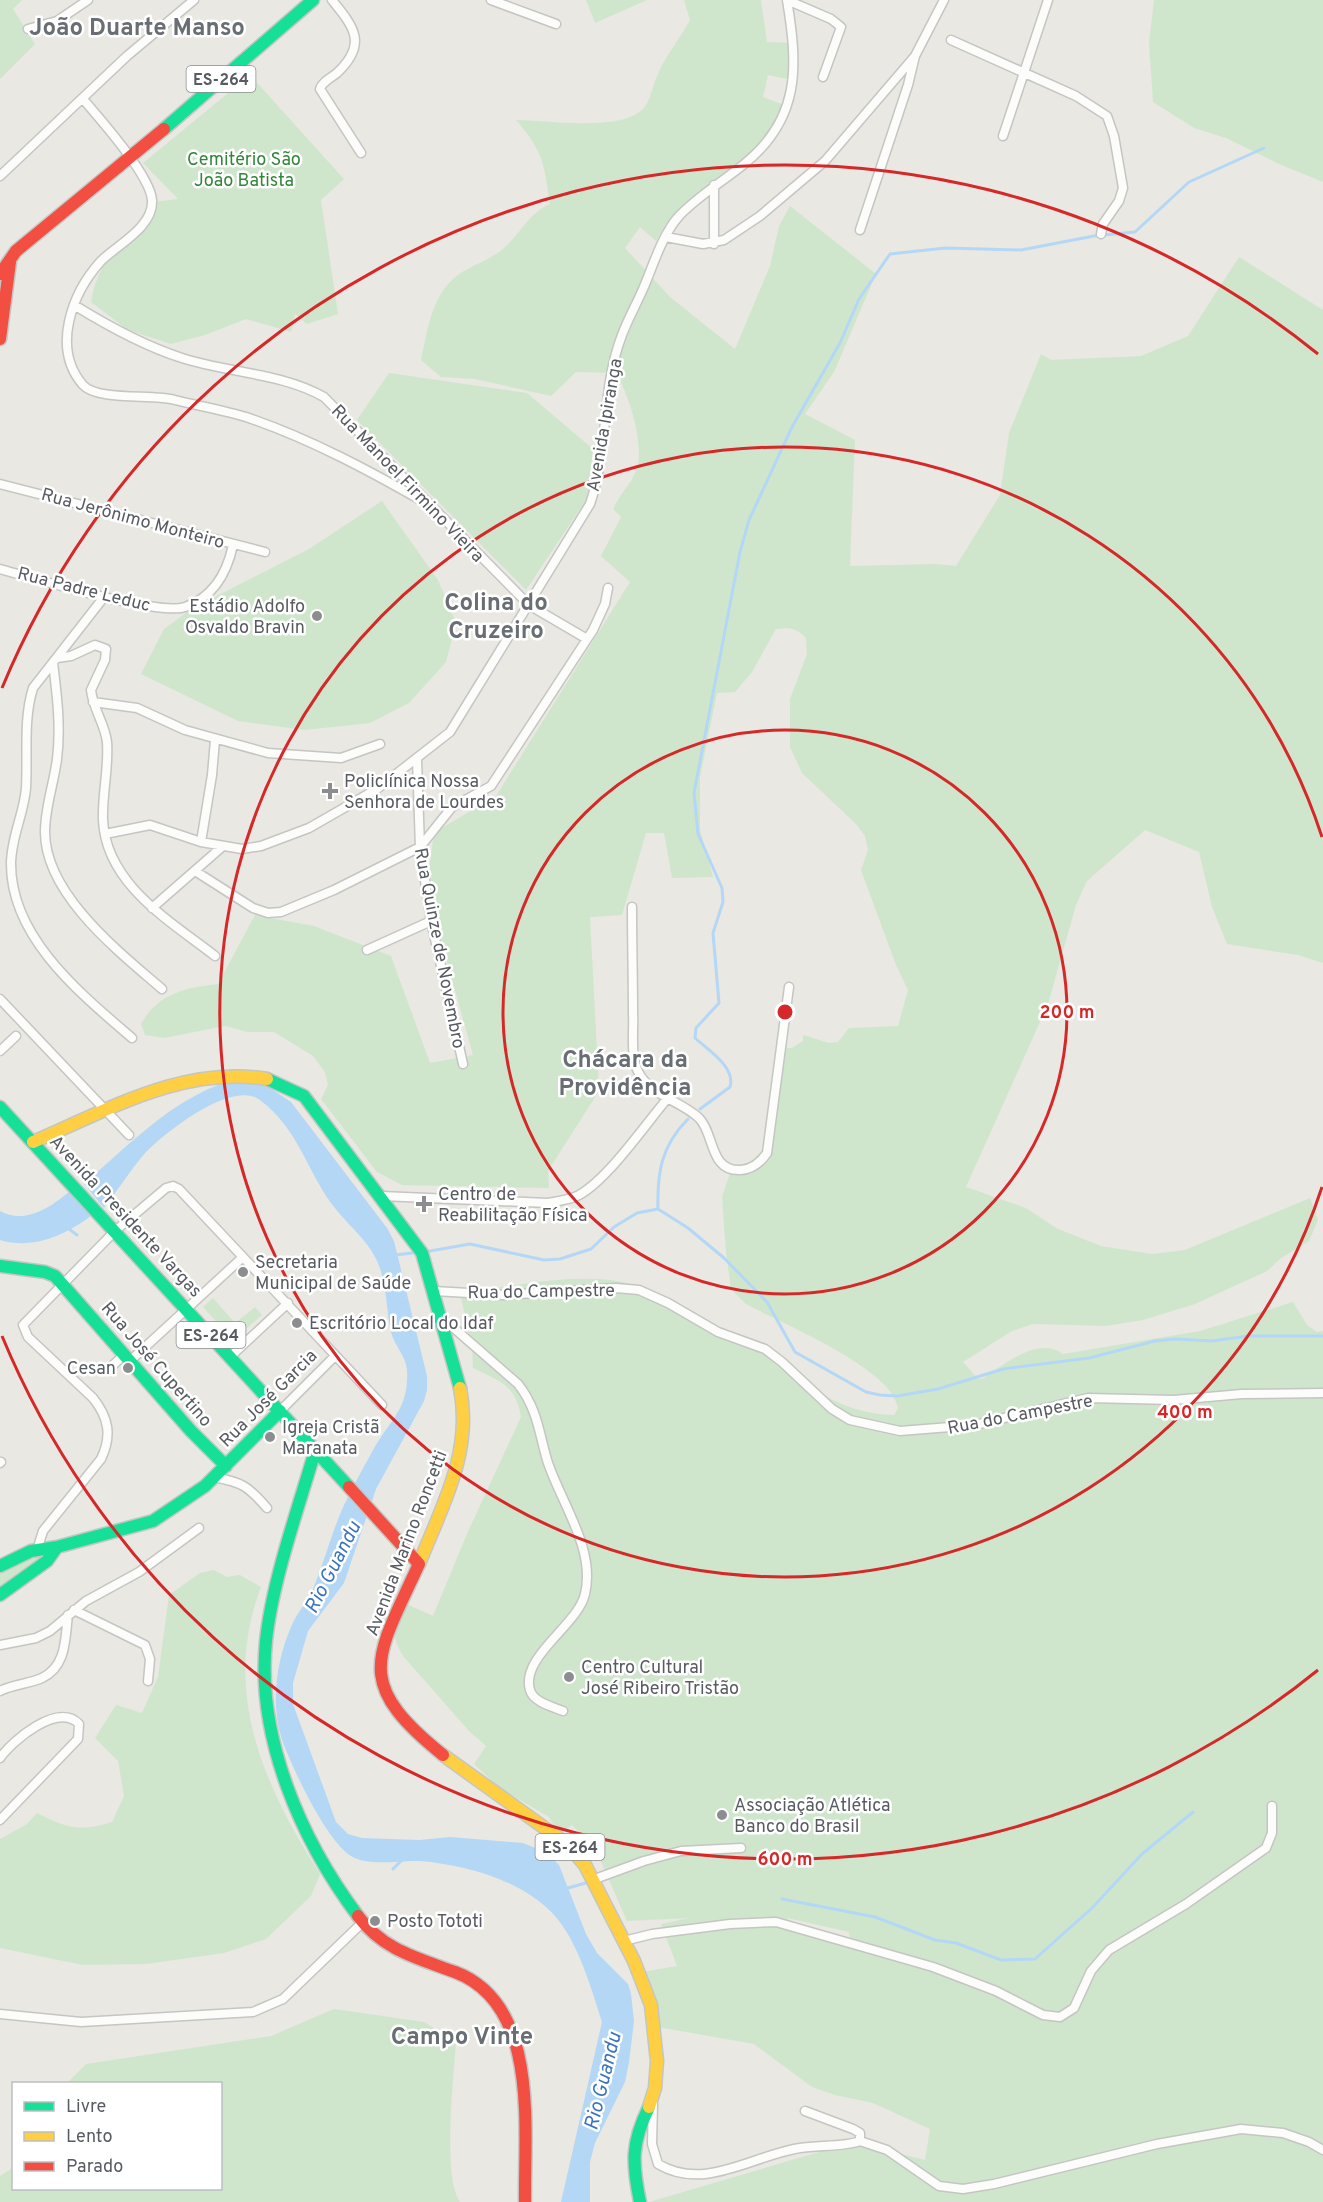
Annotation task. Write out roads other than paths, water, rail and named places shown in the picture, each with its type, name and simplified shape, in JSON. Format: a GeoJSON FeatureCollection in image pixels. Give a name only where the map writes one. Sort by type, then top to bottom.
{"type":"FeatureCollection","features":[{"type":"Feature","properties":{"kind":"main road","name":"ES-264"},"geometry":{"type":"LineString","coordinates":[[0,274],[10,257],[130,158],[313,0]]}},
{"type":"Feature","properties":{"kind":"main road"},"geometry":{"type":"LineString","coordinates":[[0,339],[10,257]]}},
{"type":"Feature","properties":{"kind":"main road","name":"Avenida Marino Roncetti"},"geometry":{"type":"LineString","coordinates":[[33,1142],[106,1110],[197,1078],[241,1075],[280,1081],[304,1096],[381,1196],[394,1219],[422,1253],[463,1404],[463,1444],[459,1462],[420,1564],[389,1631],[381,1661],[384,1692],[398,1713],[439,1750],[481,1785],[576,1853],[624,1941],[652,2007],[655,2032],[653,2098],[634,2141],[635,2175],[640,2202]]}},
{"type":"Feature","properties":{"kind":"main road","name":"Avenida Presidente Vargas"},"geometry":{"type":"LineString","coordinates":[[0,1107],[420,1564]]}},
{"type":"Feature","properties":{"kind":"main road"},"geometry":{"type":"LineString","coordinates":[[0,1266],[45,1272],[63,1283]]}},
{"type":"Feature","properties":{"kind":"main road","name":"Rua José Cupertino"},"geometry":{"type":"LineString","coordinates":[[63,1283],[191,1431],[226,1466]]}},
{"type":"Feature","properties":{"kind":"main road","name":"Rua José Garcia"},"geometry":{"type":"LineString","coordinates":[[0,1566],[37,1550],[57,1547],[153,1521],[178,1507],[226,1466],[280,1411]]}},
{"type":"Feature","properties":{"kind":"main road"},"geometry":{"type":"LineString","coordinates":[[315,1451],[269,1621],[265,1683],[274,1746],[300,1817],[327,1867],[363,1922],[394,1949],[469,1978],[500,2003],[513,2031],[520,2073],[525,2202]]}},
{"type":"Feature","properties":{"kind":"main road"},"geometry":{"type":"LineString","coordinates":[[0,1595],[47,1562],[57,1547]]}},
{"type":"Feature","properties":{"kind":"street"},"geometry":{"type":"LineString","coordinates":[[28,28],[53,23],[88,0]]}},
{"type":"Feature","properties":{"kind":"street"},"geometry":{"type":"LineString","coordinates":[[0,176],[152,33],[194,0]]}},
{"type":"Feature","properties":{"kind":"street"},"geometry":{"type":"LineString","coordinates":[[332,0],[352,25],[356,39],[348,59],[320,89],[361,153]]}},
{"type":"Feature","properties":{"kind":"street"},"geometry":{"type":"LineString","coordinates":[[491,0],[556,24]]}},
{"type":"Feature","properties":{"kind":"street"},"geometry":{"type":"LineString","coordinates":[[787,0],[831,19],[842,27],[823,77]]}},
{"type":"Feature","properties":{"kind":"street","name":"Avenida Ipiranga"},"geometry":{"type":"LineString","coordinates":[[105,834],[150,825],[201,842],[242,849],[261,846],[309,828],[377,789],[450,732],[590,504],[598,478],[613,361],[622,334],[666,237],[680,216],[714,185],[758,153],[771,137],[784,114],[794,83],[795,68],[787,0]]}},
{"type":"Feature","properties":{"kind":"street"},"geometry":{"type":"LineString","coordinates":[[666,237],[691,243],[714,244],[746,226],[825,161],[915,56],[944,0]]}},
{"type":"Feature","properties":{"kind":"street"},"geometry":{"type":"LineString","coordinates":[[1003,136],[1048,0]]}},
{"type":"Feature","properties":{"kind":"street"},"geometry":{"type":"LineString","coordinates":[[951,40],[1077,96],[1101,110],[1109,119],[1123,188],[1119,201],[1103,224],[1101,234]]}},
{"type":"Feature","properties":{"kind":"street"},"geometry":{"type":"LineString","coordinates":[[860,230],[873,183],[908,85],[915,56]]}},
{"type":"Feature","properties":{"kind":"street"},"geometry":{"type":"LineString","coordinates":[[83,99],[130,158],[150,193],[150,212],[135,232],[100,262],[82,286],[74,305],[67,330],[67,344],[75,373],[87,389],[107,394],[152,395],[245,417],[326,450],[431,506]]}},
{"type":"Feature","properties":{"kind":"street"},"geometry":{"type":"LineString","coordinates":[[714,185],[714,244]]}},
{"type":"Feature","properties":{"kind":"street","name":"Rua Manoel Firmino Vieira"},"geometry":{"type":"LineString","coordinates":[[74,305],[104,324],[181,358],[285,382],[324,397],[529,605],[587,639]]}},
{"type":"Feature","properties":{"kind":"street","name":"Rua Jerônimo Monteiro"},"geometry":{"type":"LineString","coordinates":[[0,484],[265,552]]}},
{"type":"Feature","properties":{"kind":"street","name":"Rua Padre Leduc"},"geometry":{"type":"LineString","coordinates":[[0,569],[104,597],[168,609],[185,607],[211,591],[226,570],[233,545]]}},
{"type":"Feature","properties":{"kind":"street"},"geometry":{"type":"LineString","coordinates":[[195,871],[252,908],[268,913],[280,912],[334,890],[420,847],[452,807],[491,786],[587,639],[605,604],[608,588]]}},
{"type":"Feature","properties":{"kind":"street"},"geometry":{"type":"LineString","coordinates":[[104,597],[33,688],[29,705],[26,790],[13,842],[12,883],[24,916],[52,963],[132,1038]]}},
{"type":"Feature","properties":{"kind":"street"},"geometry":{"type":"LineString","coordinates":[[55,661],[95,645],[104,647],[105,660],[93,682],[93,702],[107,746],[103,810],[105,834],[115,863],[128,882],[152,908],[215,956]]}},
{"type":"Feature","properties":{"kind":"street"},"geometry":{"type":"LineString","coordinates":[[55,661],[58,742],[46,820],[48,850],[57,874],[84,918],[109,944],[162,989]]}},
{"type":"Feature","properties":{"kind":"street"},"geometry":{"type":"LineString","coordinates":[[93,702],[137,708],[185,730],[214,740],[268,753],[333,759],[346,757],[380,744]]}},
{"type":"Feature","properties":{"kind":"street"},"geometry":{"type":"LineString","coordinates":[[201,842],[212,775],[214,740]]}},
{"type":"Feature","properties":{"kind":"street","name":"Rua Quinze de Novembro"},"geometry":{"type":"LineString","coordinates":[[417,760],[420,847],[431,921],[463,1064]]}},
{"type":"Feature","properties":{"kind":"street"},"geometry":{"type":"LineString","coordinates":[[152,908],[223,846]]}},
{"type":"Feature","properties":{"kind":"street"},"geometry":{"type":"LineString","coordinates":[[632,908],[634,1061],[642,1079],[667,1099],[700,1120],[721,1164],[739,1170],[755,1166],[767,1153],[789,987]]}},
{"type":"Feature","properties":{"kind":"street"},"geometry":{"type":"LineString","coordinates":[[367,950],[431,921]]}},
{"type":"Feature","properties":{"kind":"street"},"geometry":{"type":"LineString","coordinates":[[0,999],[129,1135]]}},
{"type":"Feature","properties":{"kind":"street"},"geometry":{"type":"LineString","coordinates":[[0,1051],[16,1036]]}},
{"type":"Feature","properties":{"kind":"street"},"geometry":{"type":"LineString","coordinates":[[381,1196],[548,1203],[569,1199],[584,1191],[606,1172],[667,1099]]}},
{"type":"Feature","properties":{"kind":"street"},"geometry":{"type":"LineString","coordinates":[[37,1550],[39,1539],[49,1522],[101,1459],[106,1448],[109,1429],[93,1398],[28,1337],[23,1330],[24,1324],[115,1231],[166,1188],[173,1186],[179,1189],[382,1405]]}},
{"type":"Feature","properties":{"kind":"street"},"geometry":{"type":"LineString","coordinates":[[112,1366],[128,1357],[187,1308],[243,1257]]}},
{"type":"Feature","properties":{"kind":"street","name":"Rua do Campestre"},"geometry":{"type":"LineString","coordinates":[[434,1291],[503,1295],[616,1288],[639,1290],[668,1303],[718,1332],[765,1349],[832,1409],[850,1420],[900,1431],[975,1425],[1088,1398],[1174,1400],[1242,1394],[1323,1393]]}},
{"type":"Feature","properties":{"kind":"street"},"geometry":{"type":"LineString","coordinates":[[231,1356],[288,1304]]}},
{"type":"Feature","properties":{"kind":"street"},"geometry":{"type":"LineString","coordinates":[[439,1316],[518,1384],[527,1396],[534,1408],[548,1460],[580,1542],[586,1569],[583,1601],[580,1609],[536,1659],[530,1678],[530,1690],[536,1699],[563,1711]]}},
{"type":"Feature","properties":{"kind":"street","name":"Rua José Garcia"},"geometry":{"type":"LineString","coordinates":[[280,1411],[336,1356]]}},
{"type":"Feature","properties":{"kind":"street"},"geometry":{"type":"LineString","coordinates":[[213,1477],[241,1483],[249,1488],[267,1508]]}},
{"type":"Feature","properties":{"kind":"street"},"geometry":{"type":"LineString","coordinates":[[0,1645],[36,1638],[50,1631],[71,1612],[139,1572],[199,1528]]}},
{"type":"Feature","properties":{"kind":"street"},"geometry":{"type":"LineString","coordinates":[[71,1612],[145,1645],[150,1659],[148,1681]]}},
{"type":"Feature","properties":{"kind":"street"},"geometry":{"type":"LineString","coordinates":[[0,1690],[42,1678],[52,1671],[63,1654],[71,1612]]}},
{"type":"Feature","properties":{"kind":"street"},"geometry":{"type":"LineString","coordinates":[[0,1758],[12,1743],[40,1724],[63,1718],[73,1719],[79,1724],[78,1739],[0,1820]]}},
{"type":"Feature","properties":{"kind":"street"},"geometry":{"type":"LineString","coordinates":[[624,1941],[652,1934],[707,1927],[776,1922],[933,1967],[996,1991],[1043,2015],[1060,2017],[1074,2008],[1091,1971],[1109,1950],[1186,1904],[1266,1848],[1272,1833],[1272,1806]]}},
{"type":"Feature","properties":{"kind":"street"},"geometry":{"type":"LineString","coordinates":[[592,1880],[644,1861],[681,1851],[741,1848]]}},
{"type":"Feature","properties":{"kind":"street"},"geometry":{"type":"LineString","coordinates":[[0,2014],[81,2022],[253,2012],[283,1999],[363,1922]]}},
{"type":"Feature","properties":{"kind":"street"},"geometry":{"type":"LineString","coordinates":[[653,2098],[653,2153],[658,2164],[672,2172],[687,2175],[712,2174],[797,2148],[860,2141],[887,2150],[939,2186],[963,2189],[1005,2182],[1157,2144],[1241,2128],[1283,2133],[1310,2142],[1323,2150]]}},
{"type":"Feature","properties":{"kind":"street"},"geometry":{"type":"LineString","coordinates":[[805,2111],[853,2128],[860,2133],[860,2141]]}},
{"type":"Feature","properties":{"kind":"water","name":"Rio Guandu"},"geometry":{"type":"Polygon","coordinates":[[[240,1078],[264,1084],[291,1102],[387,1228],[394,1241],[427,1376],[424,1401],[376,1489],[344,1583],[308,1631],[293,1683],[293,1704],[336,1822],[348,1834],[362,1838],[419,1840],[450,1837],[523,1843],[547,1853],[559,1865],[586,1934],[597,1953],[628,1984],[634,2021],[625,2082],[595,2143],[590,2162],[590,2202],[561,2202],[602,2022],[590,1985],[569,1935],[550,1910],[517,1887],[499,1879],[439,1863],[375,1862],[351,1856],[332,1837],[297,1776],[277,1720],[276,1688],[285,1641],[293,1622],[312,1591],[348,1496],[379,1439],[402,1405],[405,1395],[406,1365],[391,1332],[383,1280],[374,1254],[322,1190],[284,1123],[260,1100],[248,1095],[233,1096],[217,1102],[168,1132],[135,1165],[104,1208],[84,1184],[138,1136],[176,1107],[217,1085],[240,1078]]]}},
{"type":"Feature","properties":{"kind":"water"},"geometry":{"type":"Polygon","coordinates":[[[70,1191],[92,1215],[71,1229],[49,1239],[25,1243],[0,1240],[0,1211],[9,1215],[28,1215],[55,1203],[70,1191]]]}},
{"type":"Feature","properties":{"kind":"waterway"},"geometry":{"type":"LineString","coordinates":[[700,1109],[730,1087],[731,1080],[720,1060],[695,1038],[696,1028],[719,1003],[713,933],[723,902],[722,888],[698,834],[694,793],[740,552],[749,520],[792,427],[840,343],[859,299],[890,254],[945,248],[1021,250],[1094,236],[1135,232],[1189,182],[1264,148]]}},
{"type":"Feature","properties":{"kind":"waterway"},"geometry":{"type":"LineString","coordinates":[[658,1209],[658,1184],[662,1161],[672,1139],[688,1119]]}},
{"type":"Feature","properties":{"kind":"waterway"},"geometry":{"type":"LineString","coordinates":[[430,1251],[470,1244],[544,1260],[560,1259],[591,1249],[614,1227],[637,1213],[658,1209],[688,1228],[724,1258],[767,1302],[795,1352],[866,1392],[880,1395],[897,1396],[938,1389],[1003,1369],[1089,1358],[1155,1341],[1175,1339],[1212,1341],[1248,1336],[1323,1336]]}},
{"type":"Feature","properties":{"kind":"waterway"},"geometry":{"type":"LineString","coordinates":[[69,1229],[77,1235]]}},
{"type":"Feature","properties":{"kind":"waterway"},"geometry":{"type":"LineString","coordinates":[[395,1255],[412,1253]]}},
{"type":"Feature","properties":{"kind":"waterway"},"geometry":{"type":"LineString","coordinates":[[782,1899],[875,1917],[935,1940],[956,1943],[1001,1960],[1035,1959],[1092,1908],[1142,1854],[1193,1812]]}},
{"type":"Feature","properties":{"kind":"waterway"},"geometry":{"type":"LineString","coordinates":[[393,1869],[402,1860]]}},
{"type":"Feature","properties":{"kind":"waterway"},"geometry":{"type":"LineString","coordinates":[[568,1888],[589,1882]]}},
{"type":"Feature","properties":{"kind":"place","name":"Estádio Adolfo Osvaldo Bravin"},"geometry":{"type":"Point","coordinates":[317,616]}},
{"type":"Feature","properties":{"kind":"place","name":"Policlínica Nossa Senhora de Lourdes"},"geometry":{"type":"Point","coordinates":[330,791]}},
{"type":"Feature","properties":{"kind":"place","name":"Centro de Reabilitação Física"},"geometry":{"type":"Point","coordinates":[424,1204]}},
{"type":"Feature","properties":{"kind":"place","name":"Secretaria Municipal de Saúde"},"geometry":{"type":"Point","coordinates":[243,1272]}},
{"type":"Feature","properties":{"kind":"place","name":"Escritório Local do Idaf"},"geometry":{"type":"Point","coordinates":[297,1323]}},
{"type":"Feature","properties":{"kind":"place","name":"Cesan"},"geometry":{"type":"Point","coordinates":[128,1368]}},
{"type":"Feature","properties":{"kind":"place","name":"Igreja Cristã Maranata"},"geometry":{"type":"Point","coordinates":[270,1437]}},
{"type":"Feature","properties":{"kind":"place","name":"Centro Cultural José Ribeiro Tristão"},"geometry":{"type":"Point","coordinates":[569,1677]}},
{"type":"Feature","properties":{"kind":"place","name":"Associação Atlética Banco do Brasil"},"geometry":{"type":"Point","coordinates":[722,1815]}},
{"type":"Feature","properties":{"kind":"place","name":"Posto Tototi"},"geometry":{"type":"Point","coordinates":[375,1921]}},
{"type":"Feature","properties":{"kind":"district","name":"João Duarte Manso"},"geometry":{"type":"Point","coordinates":[137,27]}},
{"type":"Feature","properties":{"kind":"district","name":"Colina do Cruzeiro"},"geometry":{"type":"Point","coordinates":[496,616]}},
{"type":"Feature","properties":{"kind":"district","name":"Chácara da Providência"},"geometry":{"type":"Point","coordinates":[625,1073]}},
{"type":"Feature","properties":{"kind":"district","name":"Campo Vinte"},"geometry":{"type":"Point","coordinates":[462,2036]}},
{"type":"Feature","properties":{"kind":"park label","name":"Cemitério São João Batista"},"geometry":{"type":"Point","coordinates":[244,169]}}]}
